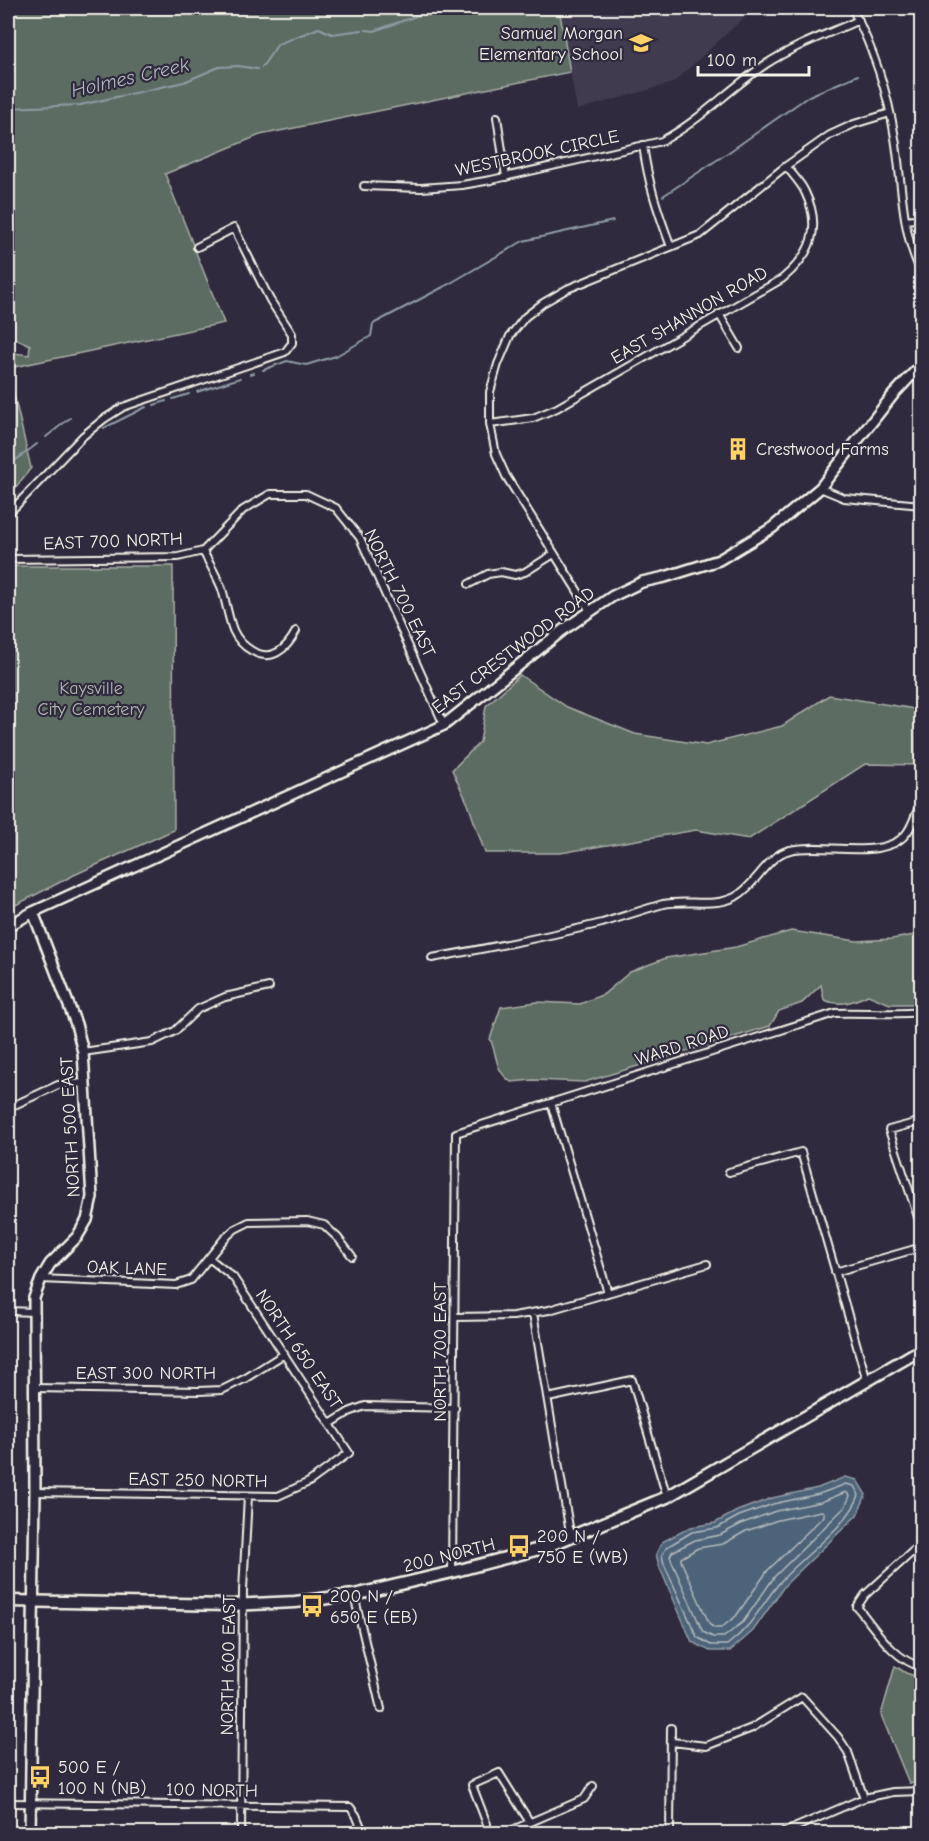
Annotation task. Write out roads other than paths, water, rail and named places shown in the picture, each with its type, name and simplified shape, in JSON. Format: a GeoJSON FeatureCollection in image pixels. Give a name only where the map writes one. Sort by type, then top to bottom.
{"type":"FeatureCollection","features":[{"type":"Feature","properties":{"kind":"main road","name":"200 NORTH"},"geometry":{"type":"LineString","coordinates":[[8,1601],[243,1604],[296,1602],[354,1595],[543,1548],[667,1497],[921,1349]]}},
{"type":"Feature","properties":{"kind":"street"},"geometry":{"type":"LineString","coordinates":[[852,8],[877,65],[890,113],[906,220],[916,263],[921,273]]}},
{"type":"Feature","properties":{"kind":"street","name":"WESTBROOK CIRCLE"},"geometry":{"type":"LineString","coordinates":[[364,186],[421,189],[462,185],[662,141],[685,129],[767,64],[795,48],[859,20]]}},
{"type":"Feature","properties":{"kind":"street"},"geometry":{"type":"LineString","coordinates":[[590,611],[506,476],[496,454],[490,424],[490,392],[498,364],[510,336],[525,317],[543,303],[567,289],[700,235],[786,166],[830,135],[854,124],[890,113]]}},
{"type":"Feature","properties":{"kind":"street"},"geometry":{"type":"LineString","coordinates":[[497,117],[506,177]]}},
{"type":"Feature","properties":{"kind":"street"},"geometry":{"type":"LineString","coordinates":[[643,146],[646,172],[655,207],[671,247]]}},
{"type":"Feature","properties":{"kind":"street","name":"EAST SHANNON ROAD"},"geometry":{"type":"LineString","coordinates":[[490,424],[533,418],[557,408],[782,279],[798,265],[808,250],[813,232],[812,211],[805,191],[786,166]]}},
{"type":"Feature","properties":{"kind":"street"},"geometry":{"type":"LineString","coordinates":[[906,220],[921,218]]}},
{"type":"Feature","properties":{"kind":"street"},"geometry":{"type":"LineString","coordinates":[[8,514],[83,436],[123,407],[285,352],[292,343],[292,334],[270,300],[234,228],[197,247]]}},
{"type":"Feature","properties":{"kind":"street"},"geometry":{"type":"LineString","coordinates":[[719,314],[739,348]]}},
{"type":"Feature","properties":{"kind":"street","name":"EAST CRESTWOOD ROAD"},"geometry":{"type":"LineString","coordinates":[[8,926],[33,912],[444,725],[590,611],[613,596],[642,582],[719,560],[772,528],[820,488],[893,395],[921,364]]}},
{"type":"Feature","properties":{"kind":"street"},"geometry":{"type":"LineString","coordinates":[[820,488],[844,498],[921,505]]}},
{"type":"Feature","properties":{"kind":"street","name":"EAST 700 NORTH"},"geometry":{"type":"LineString","coordinates":[[8,558],[178,557],[203,551],[243,510],[270,494],[306,494]]}},
{"type":"Feature","properties":{"kind":"street","name":"NORTH 700 EAST"},"geometry":{"type":"LineString","coordinates":[[306,494],[336,508],[360,538],[444,725]]}},
{"type":"Feature","properties":{"kind":"street"},"geometry":{"type":"LineString","coordinates":[[203,551],[221,588],[233,630],[240,642],[250,650],[264,654],[277,653],[289,643],[296,630]]}},
{"type":"Feature","properties":{"kind":"street"},"geometry":{"type":"LineString","coordinates":[[469,584],[488,574],[501,572],[515,575],[525,572],[554,554]]}},
{"type":"Feature","properties":{"kind":"street"},"geometry":{"type":"LineString","coordinates":[[432,958],[528,941],[666,903],[704,903],[735,897],[755,881],[772,860],[788,850],[816,847],[859,850],[890,845],[906,835],[921,802]]}},
{"type":"Feature","properties":{"kind":"street","name":"NORTH 500 EAST"},"geometry":{"type":"LineString","coordinates":[[30,1833],[34,1298],[50,1264],[77,1237],[87,1220],[92,1197],[83,1052],[76,1024],[33,912]]}},
{"type":"Feature","properties":{"kind":"street"},"geometry":{"type":"LineString","coordinates":[[83,1052],[152,1042],[175,1031],[198,1009],[225,997],[269,987]]}},
{"type":"Feature","properties":{"kind":"street","name":"WARD ROAD"},"geometry":{"type":"LineString","coordinates":[[456,1133],[835,1013],[921,1012]]}},
{"type":"Feature","properties":{"kind":"street"},"geometry":{"type":"LineString","coordinates":[[8,1108],[58,1085],[86,1083]]}},
{"type":"Feature","properties":{"kind":"street"},"geometry":{"type":"LineString","coordinates":[[551,1103],[608,1293]]}},
{"type":"Feature","properties":{"kind":"street"},"geometry":{"type":"LineString","coordinates":[[921,1121],[889,1130],[921,1229]]}},
{"type":"Feature","properties":{"kind":"street","name":"NORTH 700 EAST"},"geometry":{"type":"LineString","coordinates":[[452,1572],[456,1133]]}},
{"type":"Feature","properties":{"kind":"street"},"geometry":{"type":"LineString","coordinates":[[729,1172],[801,1152],[867,1382]]}},
{"type":"Feature","properties":{"kind":"street","name":"OAK LANE"},"geometry":{"type":"LineString","coordinates":[[41,1279],[176,1285],[191,1280],[235,1229],[249,1222],[307,1221],[324,1225],[352,1256]]}},
{"type":"Feature","properties":{"kind":"street"},"geometry":{"type":"LineString","coordinates":[[836,1272],[921,1247]]}},
{"type":"Feature","properties":{"kind":"street","name":"NORTH 650 EAST"},"geometry":{"type":"LineString","coordinates":[[209,1258],[233,1276],[330,1424],[349,1412],[365,1406],[455,1408]]}},
{"type":"Feature","properties":{"kind":"street"},"geometry":{"type":"LineString","coordinates":[[455,1317],[513,1316],[549,1310],[707,1264]]}},
{"type":"Feature","properties":{"kind":"street"},"geometry":{"type":"LineString","coordinates":[[8,1311],[34,1312]]}},
{"type":"Feature","properties":{"kind":"street"},"geometry":{"type":"LineString","coordinates":[[533,1313],[572,1537]]}},
{"type":"Feature","properties":{"kind":"street","name":"EAST 300 NORTH"},"geometry":{"type":"LineString","coordinates":[[35,1388],[222,1390],[284,1354]]}},
{"type":"Feature","properties":{"kind":"street"},"geometry":{"type":"LineString","coordinates":[[548,1398],[632,1380],[667,1497]]}},
{"type":"Feature","properties":{"kind":"street","name":"EAST 250 NORTH"},"geometry":{"type":"LineString","coordinates":[[34,1492],[278,1496],[309,1482],[349,1453],[330,1424]]}},
{"type":"Feature","properties":{"kind":"street","name":"NORTH 600 EAST"},"geometry":{"type":"LineString","coordinates":[[241,1833],[243,1604],[248,1496]]}},
{"type":"Feature","properties":{"kind":"street"},"geometry":{"type":"LineString","coordinates":[[921,1543],[865,1595],[857,1607],[897,1653],[921,1667]]}},
{"type":"Feature","properties":{"kind":"street"},"geometry":{"type":"LineString","coordinates":[[354,1595],[381,1709]]}},
{"type":"Feature","properties":{"kind":"street"},"geometry":{"type":"LineString","coordinates":[[672,1742],[706,1746],[752,1728],[802,1697],[838,1737],[848,1752],[864,1798]]}},
{"type":"Feature","properties":{"kind":"street"},"geometry":{"type":"LineString","coordinates":[[670,1833],[671,1728]]}},
{"type":"Feature","properties":{"kind":"street"},"geometry":{"type":"LineString","coordinates":[[487,1824],[472,1785],[499,1773],[529,1821]]}},
{"type":"Feature","properties":{"kind":"street"},"geometry":{"type":"LineString","coordinates":[[503,1833],[584,1799],[593,1786]]}},
{"type":"Feature","properties":{"kind":"street"},"geometry":{"type":"LineString","coordinates":[[780,1833],[864,1798],[892,1792],[921,1791]]}},
{"type":"Feature","properties":{"kind":"street","name":"100 NORTH"},"geometry":{"type":"LineString","coordinates":[[8,1803],[350,1807],[364,1833]]}},
{"type":"Feature","properties":{"kind":"water"},"geometry":{"type":"Polygon","coordinates":[[[845,1477],[857,1480],[866,1495],[857,1515],[785,1585],[753,1631],[730,1651],[710,1651],[692,1642],[659,1566],[656,1554],[662,1542],[691,1527],[715,1523],[737,1511],[772,1498],[818,1488],[845,1477]]]}},
{"type":"Feature","properties":{"kind":"waterway","name":"Holmes Creek"},"geometry":{"type":"LineString","coordinates":[[366,30],[374,31],[439,8]]}},
{"type":"Feature","properties":{"kind":"waterway","name":"Holmes Creek"},"geometry":{"type":"LineString","coordinates":[[262,67],[278,44],[319,28],[332,34],[362,30]]}},
{"type":"Feature","properties":{"kind":"waterway","name":"Holmes Creek"},"geometry":{"type":"LineString","coordinates":[[8,108],[80,105],[184,82],[219,67],[238,66],[257,69]]}},
{"type":"Feature","properties":{"kind":"waterway"},"geometry":{"type":"LineString","coordinates":[[663,196],[809,96],[858,75]]}},
{"type":"Feature","properties":{"kind":"waterway"},"geometry":{"type":"LineString","coordinates":[[263,370],[287,361],[306,365],[336,356],[371,336],[373,324],[523,241],[613,221]]}},
{"type":"Feature","properties":{"kind":"waterway"},"geometry":{"type":"LineString","coordinates":[[250,374],[254,373]]}},
{"type":"Feature","properties":{"kind":"waterway"},"geometry":{"type":"LineString","coordinates":[[197,392],[240,378]]}},
{"type":"Feature","properties":{"kind":"waterway"},"geometry":{"type":"LineString","coordinates":[[173,399],[189,394]]}},
{"type":"Feature","properties":{"kind":"waterway"},"geometry":{"type":"LineString","coordinates":[[154,405],[166,401]]}},
{"type":"Feature","properties":{"kind":"waterway"},"geometry":{"type":"LineString","coordinates":[[104,428],[146,407]]}},
{"type":"Feature","properties":{"kind":"waterway"},"geometry":{"type":"LineString","coordinates":[[46,437],[70,418]]}},
{"type":"Feature","properties":{"kind":"waterway"},"geometry":{"type":"LineString","coordinates":[[8,466],[37,444]]}},
{"type":"Feature","properties":{"kind":"place","name":"Samuel Morgan Elementary School"},"geometry":{"type":"Point","coordinates":[641,43]}},
{"type":"Feature","properties":{"kind":"place","name":"Crestwood Farms"},"geometry":{"type":"Point","coordinates":[738,449]}},
{"type":"Feature","properties":{"kind":"place","name":"200 N / 750 E (WB)"},"geometry":{"type":"Point","coordinates":[519,1546]}},
{"type":"Feature","properties":{"kind":"place","name":"200 N / 650 E (EB)"},"geometry":{"type":"Point","coordinates":[312,1606]}},
{"type":"Feature","properties":{"kind":"place","name":"500 E / 100 N (NB)"},"geometry":{"type":"Point","coordinates":[40,1777]}},
{"type":"Feature","properties":{"kind":"park label","name":"Kaysville City Cemetery"},"geometry":{"type":"Point","coordinates":[91,698]}}]}
